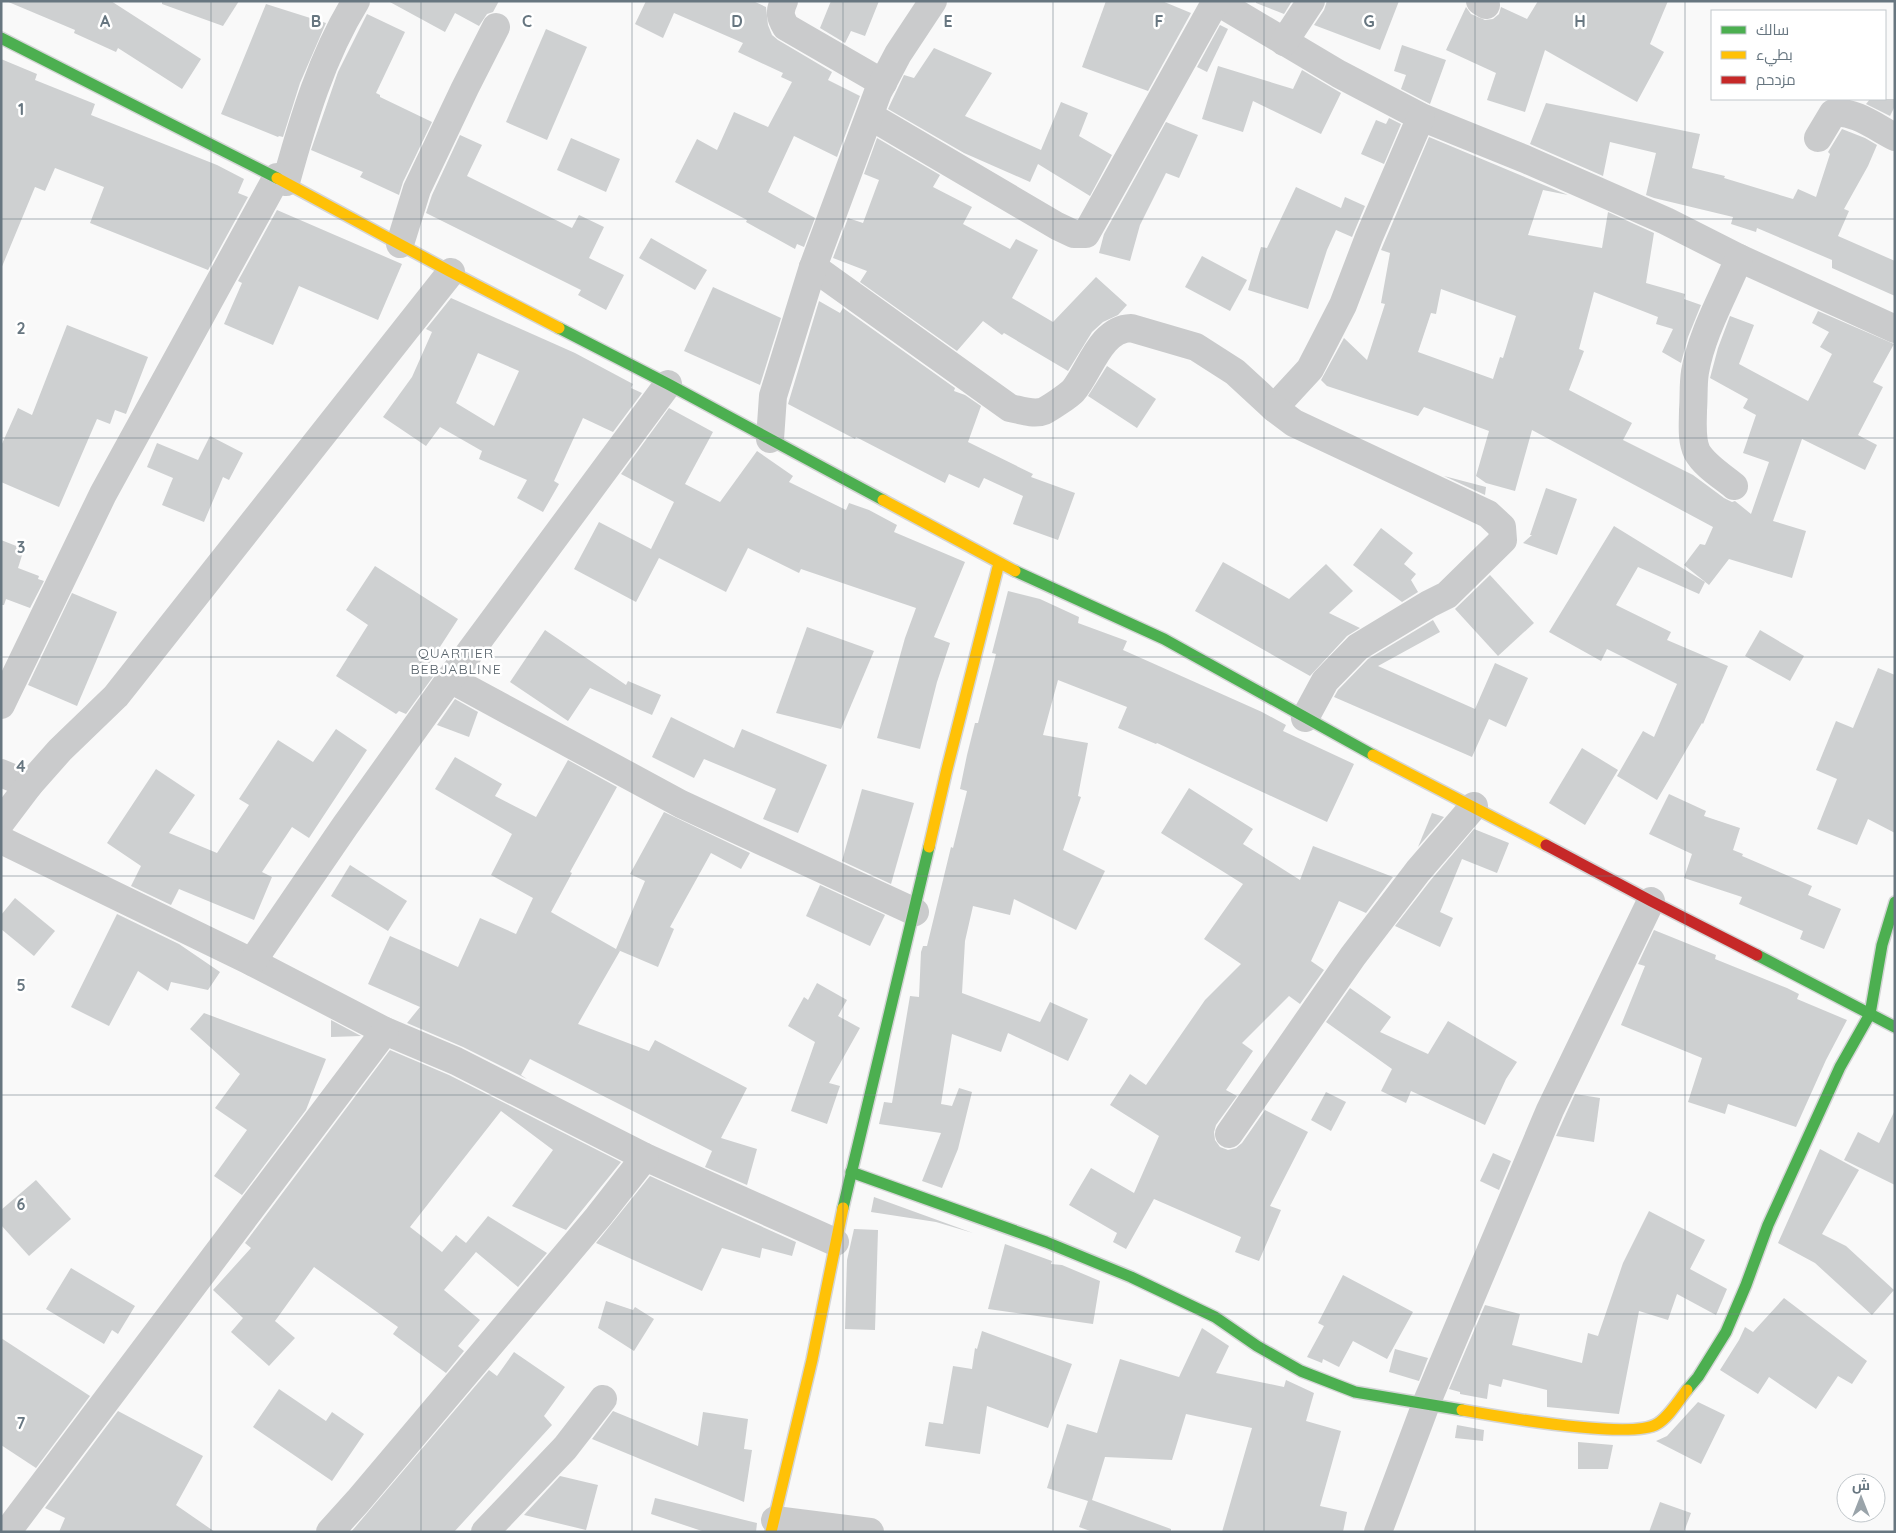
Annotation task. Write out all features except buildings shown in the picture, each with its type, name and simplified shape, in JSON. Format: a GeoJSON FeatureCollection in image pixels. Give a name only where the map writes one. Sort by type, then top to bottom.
{"type":"FeatureCollection","features":[{"type":"Feature","properties":{"kind":"street"},"geometry":{"type":"LineString","coordinates":[[1,705],[103,494],[282,180],[322,70],[356,1]]}},
{"type":"Feature","properties":{"kind":"street"},"geometry":{"type":"LineString","coordinates":[[784,1],[780,17],[786,27],[883,83]]}},
{"type":"Feature","properties":{"kind":"street"},"geometry":{"type":"LineString","coordinates":[[770,439],[773,396],[813,266],[883,83],[898,54],[933,1]]}},
{"type":"Feature","properties":{"kind":"street"},"geometry":{"type":"LineString","coordinates":[[870,116],[1057,226],[1074,234],[1086,234],[1216,1],[1339,74],[1421,117],[1524,159],[1649,214],[1895,329]]}},
{"type":"Feature","properties":{"kind":"street"},"geometry":{"type":"LineString","coordinates":[[1284,42],[1311,1]]}},
{"type":"Feature","properties":{"kind":"street"},"geometry":{"type":"LineString","coordinates":[[400,244],[417,189],[496,27]]}},
{"type":"Feature","properties":{"kind":"street"},"geometry":{"type":"LineString","coordinates":[[1,38],[282,180],[451,272],[668,384],[999,563],[1164,639],[1357,747],[1474,806],[1651,901],[1895,1027]]}},
{"type":"Feature","properties":{"kind":"street"},"geometry":{"type":"LineString","coordinates":[[1818,138],[1833,113],[1841,112],[1895,137]]}},
{"type":"Feature","properties":{"kind":"street"},"geometry":{"type":"LineString","coordinates":[[1274,408],[1310,369],[1343,305],[1369,237],[1421,117]]}},
{"type":"Feature","properties":{"kind":"street"},"geometry":{"type":"LineString","coordinates":[[1734,486],[1706,463],[1698,453],[1695,445],[1693,423],[1695,374],[1699,354],[1708,328],[1740,258]]}},
{"type":"Feature","properties":{"kind":"street"},"geometry":{"type":"LineString","coordinates":[[813,266],[1010,408],[1025,412],[1043,411],[1072,391],[1102,345],[1114,332],[1122,328],[1131,328],[1196,348],[1235,372],[1274,408],[1294,422],[1488,514],[1502,527],[1503,540],[1447,595],[1358,647],[1325,681],[1305,718]]}},
{"type":"Feature","properties":{"kind":"street"},"geometry":{"type":"LineString","coordinates":[[1,822],[29,785],[60,750],[116,696],[451,272]]}},
{"type":"Feature","properties":{"kind":"street"},"geometry":{"type":"LineString","coordinates":[[252,962],[345,826],[450,679],[668,384]]}},
{"type":"Feature","properties":{"kind":"street"},"geometry":{"type":"LineString","coordinates":[[870,1532],[773,1526],[812,1360],[851,1172],[916,912],[946,773],[999,563]]}},
{"type":"Feature","properties":{"kind":"street"},"geometry":{"type":"LineString","coordinates":[[450,679],[681,804],[916,912]]}},
{"type":"Feature","properties":{"kind":"street"},"geometry":{"type":"LineString","coordinates":[[1,773],[29,785]]}},
{"type":"Feature","properties":{"kind":"street"},"geometry":{"type":"LineString","coordinates":[[1229,1134],[1353,956],[1418,871],[1474,806]]}},
{"type":"Feature","properties":{"kind":"street"},"geometry":{"type":"LineString","coordinates":[[1,840],[252,962],[384,1031],[456,1061],[645,1157],[835,1242]]}},
{"type":"Feature","properties":{"kind":"street"},"geometry":{"type":"LineString","coordinates":[[1378,1532],[1426,1404],[1550,1110],[1651,901]]}},
{"type":"Feature","properties":{"kind":"street"},"geometry":{"type":"LineString","coordinates":[[851,1172],[1046,1242],[1131,1277],[1215,1318],[1257,1346],[1301,1371],[1355,1392],[1512,1419],[1589,1428],[1626,1430],[1656,1425],[1698,1377],[1726,1332],[1768,1225],[1840,1067],[1870,1014],[1882,945],[1895,902]]}},
{"type":"Feature","properties":{"kind":"street"},"geometry":{"type":"LineString","coordinates":[[7,1532],[384,1031]]}},
{"type":"Feature","properties":{"kind":"street"},"geometry":{"type":"LineString","coordinates":[[330,1532],[598,1217],[645,1157]]}},
{"type":"Feature","properties":{"kind":"street"},"geometry":{"type":"LineString","coordinates":[[485,1532],[565,1448],[603,1399]]}},
{"type":"Feature","properties":{"kind":"traffic: fast"},"geometry":{"type":"LineString","coordinates":[[1,38],[277,178]]}},
{"type":"Feature","properties":{"kind":"traffic: fast"},"geometry":{"type":"LineString","coordinates":[[559,328],[668,384],[883,500]]}},
{"type":"Feature","properties":{"kind":"traffic: fast"},"geometry":{"type":"LineString","coordinates":[[1015,571],[1164,639],[1373,755]]}},
{"type":"Feature","properties":{"kind":"traffic: fast"},"geometry":{"type":"LineString","coordinates":[[843,1208],[929,847]]}},
{"type":"Feature","properties":{"kind":"traffic: fast"},"geometry":{"type":"LineString","coordinates":[[1687,1390],[1698,1377],[1726,1332],[1768,1225],[1840,1067],[1870,1014],[1882,945],[1895,902]]}},
{"type":"Feature","properties":{"kind":"traffic: fast"},"geometry":{"type":"LineString","coordinates":[[1757,955],[1895,1027]]}},
{"type":"Feature","properties":{"kind":"traffic: fast"},"geometry":{"type":"LineString","coordinates":[[851,1172],[1046,1242],[1131,1277],[1215,1317],[1257,1346],[1301,1371],[1355,1392],[1462,1410]]}},
{"type":"Feature","properties":{"kind":"traffic: slow"},"geometry":{"type":"LineString","coordinates":[[277,178],[559,328]]}},
{"type":"Feature","properties":{"kind":"traffic: slow"},"geometry":{"type":"LineString","coordinates":[[883,500],[1015,571]]}},
{"type":"Feature","properties":{"kind":"traffic: slow"},"geometry":{"type":"LineString","coordinates":[[929,847],[999,563]]}},
{"type":"Feature","properties":{"kind":"traffic: slow"},"geometry":{"type":"LineString","coordinates":[[1373,755],[1546,845]]}},
{"type":"Feature","properties":{"kind":"traffic: slow"},"geometry":{"type":"LineString","coordinates":[[771,1532],[812,1360],[843,1208]]}},
{"type":"Feature","properties":{"kind":"traffic: slow"},"geometry":{"type":"LineString","coordinates":[[1462,1410],[1562,1425],[1593,1428],[1643,1428],[1661,1421],[1687,1390]]}},
{"type":"Feature","properties":{"kind":"traffic: jam"},"geometry":{"type":"LineString","coordinates":[[1546,845],[1757,955]]}},
{"type":"Feature","properties":{"kind":"district","name":"QUARTIER BEBJABLINE"},"geometry":{"type":"Point","coordinates":[456,662]}}]}
